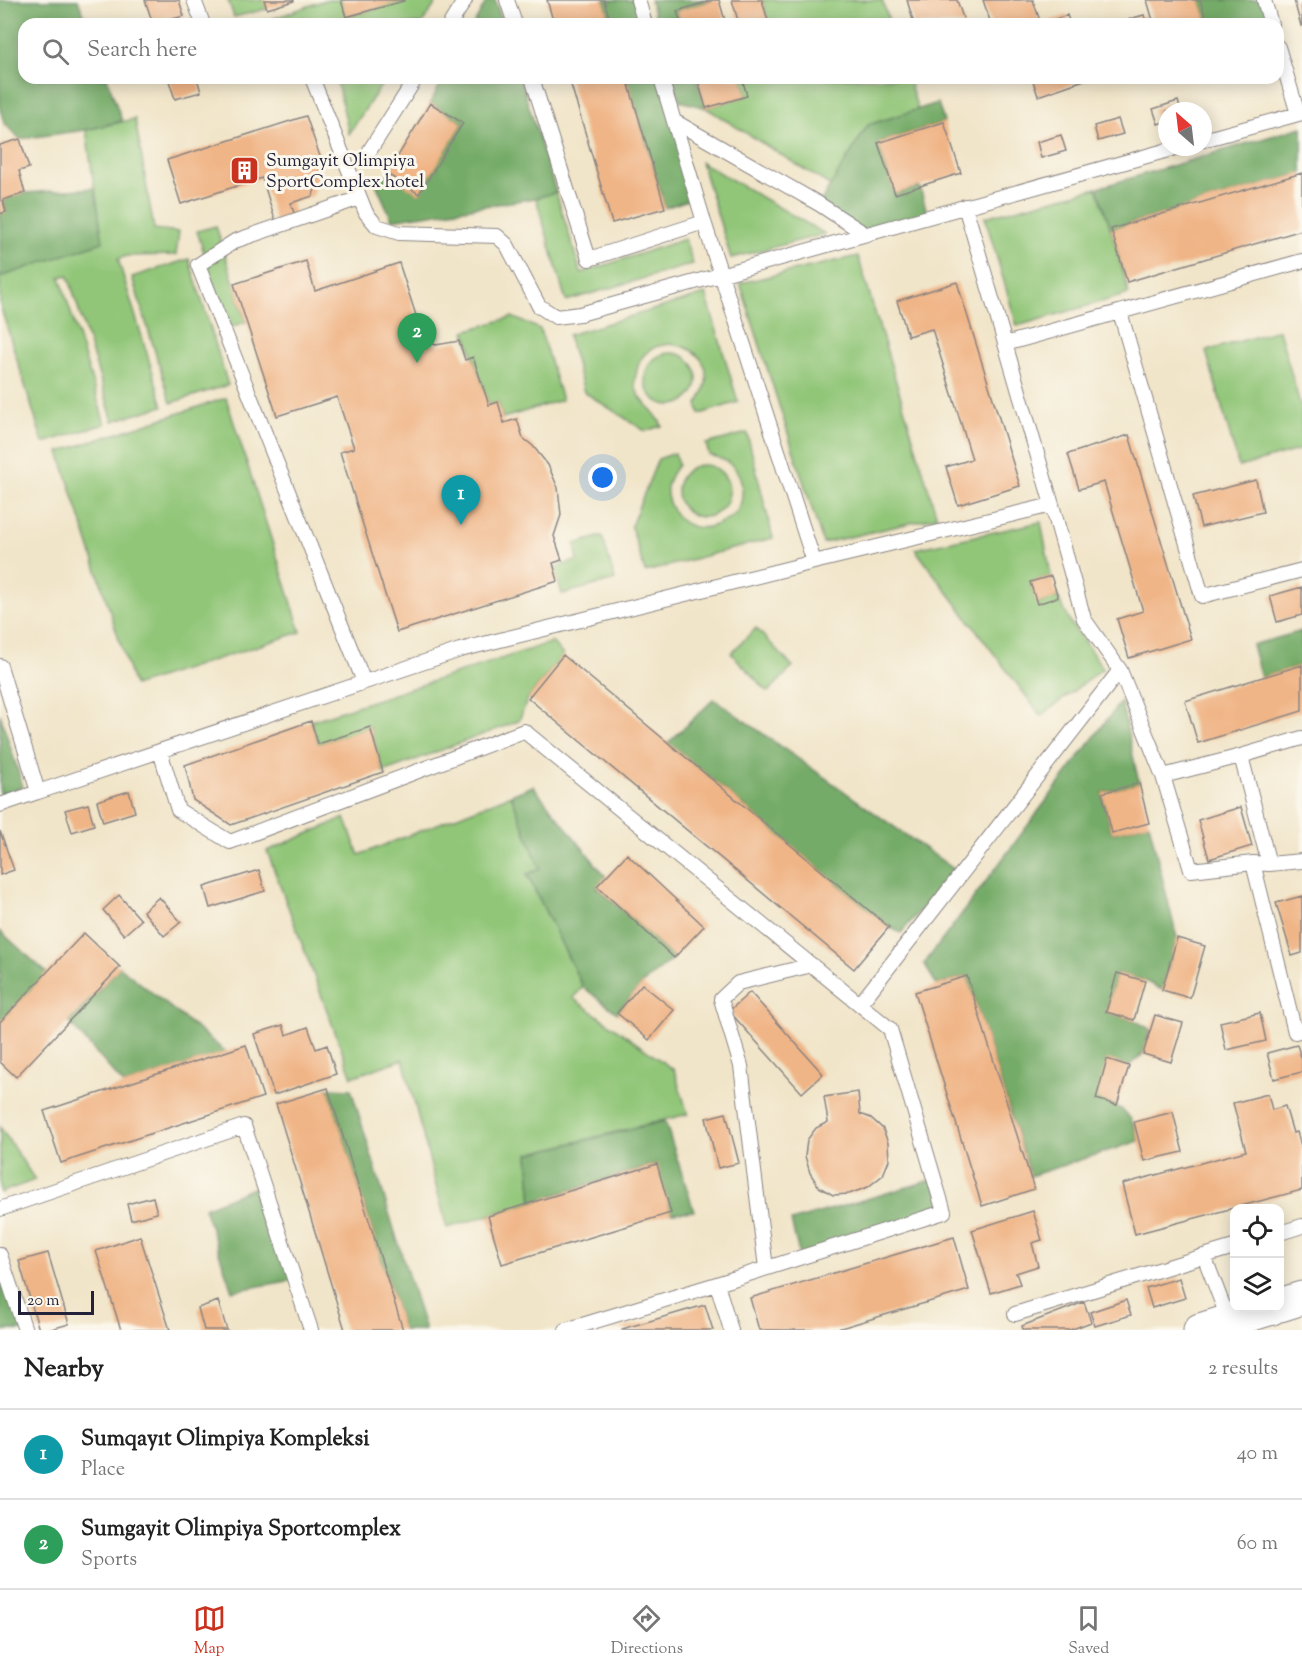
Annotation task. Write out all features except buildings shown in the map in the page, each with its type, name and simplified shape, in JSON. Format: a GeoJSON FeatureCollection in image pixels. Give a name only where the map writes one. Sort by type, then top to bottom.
{"type":"FeatureCollection","features":[{"type":"Feature","properties":{"kind":"main road"},"geometry":{"type":"LineString","coordinates":[[1284,1304],[1302,1298]]}},
{"type":"Feature","properties":{"kind":"main road"},"geometry":{"type":"LineString","coordinates":[[1214,1326],[1259,1312]]}},
{"type":"Feature","properties":{"kind":"lane"},"geometry":{"type":"LineString","coordinates":[[194,0],[201,18]]}},
{"type":"Feature","properties":{"kind":"lane"},"geometry":{"type":"LineString","coordinates":[[454,18],[465,0]]}},
{"type":"Feature","properties":{"kind":"lane"},"geometry":{"type":"LineString","coordinates":[[507,0],[513,18]]}},
{"type":"Feature","properties":{"kind":"lane"},"geometry":{"type":"LineString","coordinates":[[638,0],[643,18]]}},
{"type":"Feature","properties":{"kind":"lane"},"geometry":{"type":"LineString","coordinates":[[1264,0],[1269,18]]}},
{"type":"Feature","properties":{"kind":"lane"},"geometry":{"type":"LineString","coordinates":[[1212,138],[1300,114],[1284,65]]}},
{"type":"Feature","properties":{"kind":"lane"},"geometry":{"type":"LineString","coordinates":[[314,84],[366,213],[377,226],[399,233],[496,236],[507,245],[539,306],[556,317],[580,314],[720,273],[1158,153]]}},
{"type":"Feature","properties":{"kind":"lane"},"geometry":{"type":"LineString","coordinates":[[370,150],[412,84]]}},
{"type":"Feature","properties":{"kind":"lane"},"geometry":{"type":"LineString","coordinates":[[534,84],[589,260],[704,222]]}},
{"type":"Feature","properties":{"kind":"lane"},"geometry":{"type":"LineString","coordinates":[[663,84],[720,273],[814,562]]}},
{"type":"Feature","properties":{"kind":"lane"},"geometry":{"type":"LineString","coordinates":[[674,121],[819,204],[866,234]]}},
{"type":"Feature","properties":{"kind":"lane"},"geometry":{"type":"LineString","coordinates":[[360,198],[235,241],[198,265],[364,682]]}},
{"type":"Feature","properties":{"kind":"lane"},"geometry":{"type":"LineString","coordinates":[[965,206],[1084,619],[1120,670],[1163,776],[1191,870],[1252,863],[1302,861]]}},
{"type":"Feature","properties":{"kind":"lane"},"geometry":{"type":"LineString","coordinates":[[1005,344],[1302,261]]}},
{"type":"Feature","properties":{"kind":"lane"},"geometry":{"type":"LineString","coordinates":[[1120,312],[1202,596],[1302,570]]}},
{"type":"Feature","properties":{"kind":"lane"},"geometry":{"type":"LineString","coordinates":[[0,805],[460,650],[1052,505]]}},
{"type":"Feature","properties":{"kind":"lane"},"geometry":{"type":"LineString","coordinates":[[0,666],[38,792]]}},
{"type":"Feature","properties":{"kind":"lane"},"geometry":{"type":"LineString","coordinates":[[860,1004],[1120,670]]}},
{"type":"Feature","properties":{"kind":"lane"},"geometry":{"type":"LineString","coordinates":[[160,751],[178,810],[230,842],[524,731],[890,1029],[944,1212],[566,1330]]}},
{"type":"Feature","properties":{"kind":"lane"},"geometry":{"type":"LineString","coordinates":[[1163,776],[1302,738]]}},
{"type":"Feature","properties":{"kind":"lane"},"geometry":{"type":"LineString","coordinates":[[1241,756],[1269,864]]}},
{"type":"Feature","properties":{"kind":"lane"},"geometry":{"type":"LineString","coordinates":[[1252,863],[1295,1032],[1302,1030]]}},
{"type":"Feature","properties":{"kind":"lane"},"geometry":{"type":"LineString","coordinates":[[766,1268],[741,1066],[721,999],[738,983],[812,965]]}},
{"type":"Feature","properties":{"kind":"lane"},"geometry":{"type":"LineString","coordinates":[[0,1209],[244,1126],[311,1330]]}},
{"type":"Feature","properties":{"kind":"lane"},"geometry":{"type":"LineString","coordinates":[[1284,1232],[1302,1226]]}},
{"type":"Feature","properties":{"kind":"lane"},"geometry":{"type":"LineString","coordinates":[[1015,1314],[1230,1248]]}},
{"type":"Feature","properties":{"kind":"lane"},"geometry":{"type":"LineString","coordinates":[[0,1255],[25,1330]]}},
{"type":"Feature","properties":{"kind":"lane"},"geometry":{"type":"LineString","coordinates":[[1204,1257],[1214,1326]]}},
{"type":"Feature","properties":{"kind":"lane"},"geometry":{"type":"LineString","coordinates":[[717,1284],[731,1330]]}},
{"type":"Feature","properties":{"kind":"green space"},"geometry":{"type":"Polygon","coordinates":[[[0,0],[78,0],[85,18],[18,18],[18,84],[109,84],[122,121],[86,130],[20,139],[4,123],[0,108],[0,0]]]}},
{"type":"Feature","properties":{"kind":"green space"},"geometry":{"type":"Polygon","coordinates":[[[228,0],[264,0],[267,9],[234,17],[228,0]]]}},
{"type":"Feature","properties":{"kind":"green space"},"geometry":{"type":"Polygon","coordinates":[[[325,0],[341,0],[346,17],[407,0],[438,0],[426,18],[275,18],[325,0]]]}},
{"type":"Feature","properties":{"kind":"green space"},"geometry":{"type":"Polygon","coordinates":[[[487,0],[495,0],[501,18],[477,18],[487,0]]]}},
{"type":"Feature","properties":{"kind":"green space"},"geometry":{"type":"Polygon","coordinates":[[[604,0],[638,0],[643,18],[609,18],[604,0]]]}},
{"type":"Feature","properties":{"kind":"green space"},"geometry":{"type":"Polygon","coordinates":[[[650,0],[713,0],[677,11],[679,18],[655,18],[650,0]]]}},
{"type":"Feature","properties":{"kind":"green space"},"geometry":{"type":"Polygon","coordinates":[[[762,0],[882,0],[888,18],[767,18],[762,0]]]}},
{"type":"Feature","properties":{"kind":"green space"},"geometry":{"type":"Polygon","coordinates":[[[1200,0],[1264,0],[1269,16],[1261,18],[1206,18],[1200,0]]]}},
{"type":"Feature","properties":{"kind":"green space"},"geometry":{"type":"Polygon","coordinates":[[[337,84],[382,84],[349,134],[337,84]]]}},
{"type":"Feature","properties":{"kind":"green space"},"geometry":{"type":"Polygon","coordinates":[[[441,84],[522,84],[556,192],[536,198],[392,220],[376,184],[387,174],[419,193],[463,123],[430,103],[441,84]]]}},
{"type":"Feature","properties":{"kind":"green space"},"geometry":{"type":"Polygon","coordinates":[[[629,84],[663,84],[696,197],[665,208],[629,84]]]}},
{"type":"Feature","properties":{"kind":"green space"},"geometry":{"type":"Polygon","coordinates":[[[675,84],[699,84],[706,108],[680,101],[675,84]]]}},
{"type":"Feature","properties":{"kind":"green space"},"geometry":{"type":"Polygon","coordinates":[[[744,84],[910,84],[918,110],[868,125],[831,186],[706,108],[747,96],[744,84]]]}},
{"type":"Feature","properties":{"kind":"green space"},"geometry":{"type":"Polygon","coordinates":[[[938,103],[944,122],[878,143],[895,194],[920,187],[928,216],[865,234],[819,204],[868,125],[938,103]]]}},
{"type":"Feature","properties":{"kind":"green space"},"geometry":{"type":"Polygon","coordinates":[[[135,119],[154,229],[179,232],[176,255],[127,256],[118,259],[163,406],[113,421],[68,275],[60,277],[105,424],[43,443],[0,305],[0,277],[102,242],[86,130],[135,119]]]}},
{"type":"Feature","properties":{"kind":"green space"},"geometry":{"type":"Polygon","coordinates":[[[1302,127],[1302,173],[1111,229],[1097,188],[1205,156],[1212,156],[1212,154],[1302,127]]]}},
{"type":"Feature","properties":{"kind":"green space"},"geometry":{"type":"Polygon","coordinates":[[[701,162],[825,234],[731,258],[701,162]]]}},
{"type":"Feature","properties":{"kind":"green space"},"geometry":{"type":"Polygon","coordinates":[[[95,188],[103,242],[0,277],[0,214],[6,211],[3,200],[25,193],[95,188]]]}},
{"type":"Feature","properties":{"kind":"green space"},"geometry":{"type":"Polygon","coordinates":[[[1097,188],[1129,294],[1017,326],[985,217],[1097,188]]]}},
{"type":"Feature","properties":{"kind":"green space"},"geometry":{"type":"Polygon","coordinates":[[[556,192],[581,273],[685,239],[693,264],[566,301],[536,198],[556,192]]]}},
{"type":"Feature","properties":{"kind":"green space"},"geometry":{"type":"Polygon","coordinates":[[[216,226],[246,322],[228,328],[197,231],[216,226]]]}},
{"type":"Feature","properties":{"kind":"green space"},"geometry":{"type":"Polygon","coordinates":[[[858,256],[937,517],[823,543],[740,283],[858,256]]]}},
{"type":"Feature","properties":{"kind":"green space"},"geometry":{"type":"Polygon","coordinates":[[[189,259],[228,385],[171,403],[132,277],[189,259]]]}},
{"type":"Feature","properties":{"kind":"green space"},"geometry":{"type":"Polygon","coordinates":[[[706,294],[738,402],[700,414],[697,404],[706,384],[705,367],[697,355],[685,347],[670,344],[656,347],[644,355],[635,381],[637,391],[643,401],[656,415],[662,426],[645,431],[584,392],[568,335],[706,294]]]}},
{"type":"Feature","properties":{"kind":"green space"},"geometry":{"type":"Polygon","coordinates":[[[512,317],[540,329],[562,400],[503,418],[498,402],[489,405],[465,331],[512,317]]]}},
{"type":"Feature","properties":{"kind":"green space"},"geometry":{"type":"Polygon","coordinates":[[[1279,330],[1302,411],[1302,449],[1239,467],[1206,351],[1279,330]]]}},
{"type":"Feature","properties":{"kind":"green space"},"geometry":{"type":"Polygon","coordinates":[[[666,353],[676,353],[686,357],[693,364],[697,379],[693,394],[686,401],[676,405],[666,405],[656,401],[649,394],[645,384],[645,374],[649,364],[656,357],[666,353]]]}},
{"type":"Feature","properties":{"kind":"green space"},"geometry":{"type":"Polygon","coordinates":[[[226,398],[301,632],[134,686],[59,452],[226,398]]]}},
{"type":"Feature","properties":{"kind":"green space"},"geometry":{"type":"Polygon","coordinates":[[[747,433],[773,538],[645,572],[631,526],[658,459],[675,453],[678,465],[669,480],[667,496],[680,520],[700,528],[714,525],[730,518],[738,510],[742,489],[735,469],[718,457],[709,455],[706,444],[747,433]]]}},
{"type":"Feature","properties":{"kind":"green space"},"geometry":{"type":"Polygon","coordinates":[[[698,465],[708,465],[718,469],[725,476],[729,491],[725,506],[718,513],[708,517],[698,517],[688,513],[681,506],[677,496],[677,486],[681,476],[688,469],[698,465]]]}},
{"type":"Feature","properties":{"kind":"green space"},"geometry":{"type":"Polygon","coordinates":[[[1041,522],[1051,576],[1030,582],[1038,604],[1058,597],[1070,622],[1103,668],[1041,716],[915,549],[1041,522]]]}},
{"type":"Feature","properties":{"kind":"green space"},"geometry":{"type":"Polygon","coordinates":[[[602,536],[615,580],[562,594],[554,568],[578,560],[575,544],[602,536]]]}},
{"type":"Feature","properties":{"kind":"green space"},"geometry":{"type":"Polygon","coordinates":[[[756,628],[793,667],[768,692],[731,653],[756,628]]]}},
{"type":"Feature","properties":{"kind":"green space"},"geometry":{"type":"Polygon","coordinates":[[[1302,631],[1302,665],[1261,678],[1252,645],[1302,631]]]}},
{"type":"Feature","properties":{"kind":"green space"},"geometry":{"type":"Polygon","coordinates":[[[552,642],[563,655],[528,698],[519,721],[383,772],[370,727],[318,744],[311,721],[552,642]]]}},
{"type":"Feature","properties":{"kind":"green space"},"geometry":{"type":"Polygon","coordinates":[[[714,699],[955,870],[901,933],[889,927],[668,743],[714,699]]]}},
{"type":"Feature","properties":{"kind":"green space"},"geometry":{"type":"Polygon","coordinates":[[[1121,701],[1139,783],[1102,793],[1112,833],[1149,823],[1177,938],[1162,990],[1145,981],[1117,973],[1106,1012],[1134,1020],[1150,1029],[1143,1054],[1129,1066],[1107,1060],[1097,1099],[1126,1112],[1139,1141],[1030,1176],[967,976],[937,985],[924,964],[1121,701]]]}},
{"type":"Feature","properties":{"kind":"green space"},"geometry":{"type":"Polygon","coordinates":[[[0,714],[23,787],[0,794],[0,714]]]}},
{"type":"Feature","properties":{"kind":"green space"},"geometry":{"type":"Polygon","coordinates":[[[533,786],[606,877],[597,887],[674,958],[642,984],[617,1013],[583,987],[527,874],[540,869],[511,795],[533,786]]]}},
{"type":"Feature","properties":{"kind":"green space"},"geometry":{"type":"Polygon","coordinates":[[[511,795],[540,869],[527,875],[583,987],[573,998],[674,1070],[688,1114],[528,1154],[532,1202],[447,1228],[403,1059],[352,1077],[267,851],[345,818],[359,855],[511,795]]]}},
{"type":"Feature","properties":{"kind":"green space"},"geometry":{"type":"Polygon","coordinates":[[[0,931],[47,973],[0,1022],[0,931]]]}},
{"type":"Feature","properties":{"kind":"green space"},"geometry":{"type":"Polygon","coordinates":[[[120,967],[226,1052],[124,1085],[69,1022],[120,967]]]}},
{"type":"Feature","properties":{"kind":"green space"},"geometry":{"type":"Polygon","coordinates":[[[328,1088],[351,1089],[425,1330],[403,1330],[328,1088]]]}},
{"type":"Feature","properties":{"kind":"green space"},"geometry":{"type":"Polygon","coordinates":[[[665,1121],[694,1211],[671,1213],[656,1164],[532,1202],[528,1154],[665,1121]]]}},
{"type":"Feature","properties":{"kind":"green space"},"geometry":{"type":"Polygon","coordinates":[[[0,1127],[35,1180],[0,1193],[0,1127]]]}},
{"type":"Feature","properties":{"kind":"green space"},"geometry":{"type":"Polygon","coordinates":[[[935,1179],[944,1212],[800,1257],[791,1221],[935,1179]]]}},
{"type":"Feature","properties":{"kind":"green space"},"geometry":{"type":"Polygon","coordinates":[[[263,1184],[294,1280],[232,1291],[204,1208],[263,1184]]]}},
{"type":"Feature","properties":{"kind":"green space"},"geometry":{"type":"Polygon","coordinates":[[[0,1255],[25,1330],[0,1330],[0,1255]]]}},
{"type":"Feature","properties":{"kind":"place","name":"Sumgayit Olimpiya SportComplex hotel"},"geometry":{"type":"Point","coordinates":[245,170]}},
{"type":"Feature","properties":{"kind":"place","name":"Sumgayit Olimpiya Sportcomplex"},"geometry":{"type":"Point","coordinates":[417,363]}},
{"type":"Feature","properties":{"kind":"place","name":"Sumqayıt Olimpiya Kompleksi"},"geometry":{"type":"Point","coordinates":[461,525]}}]}
